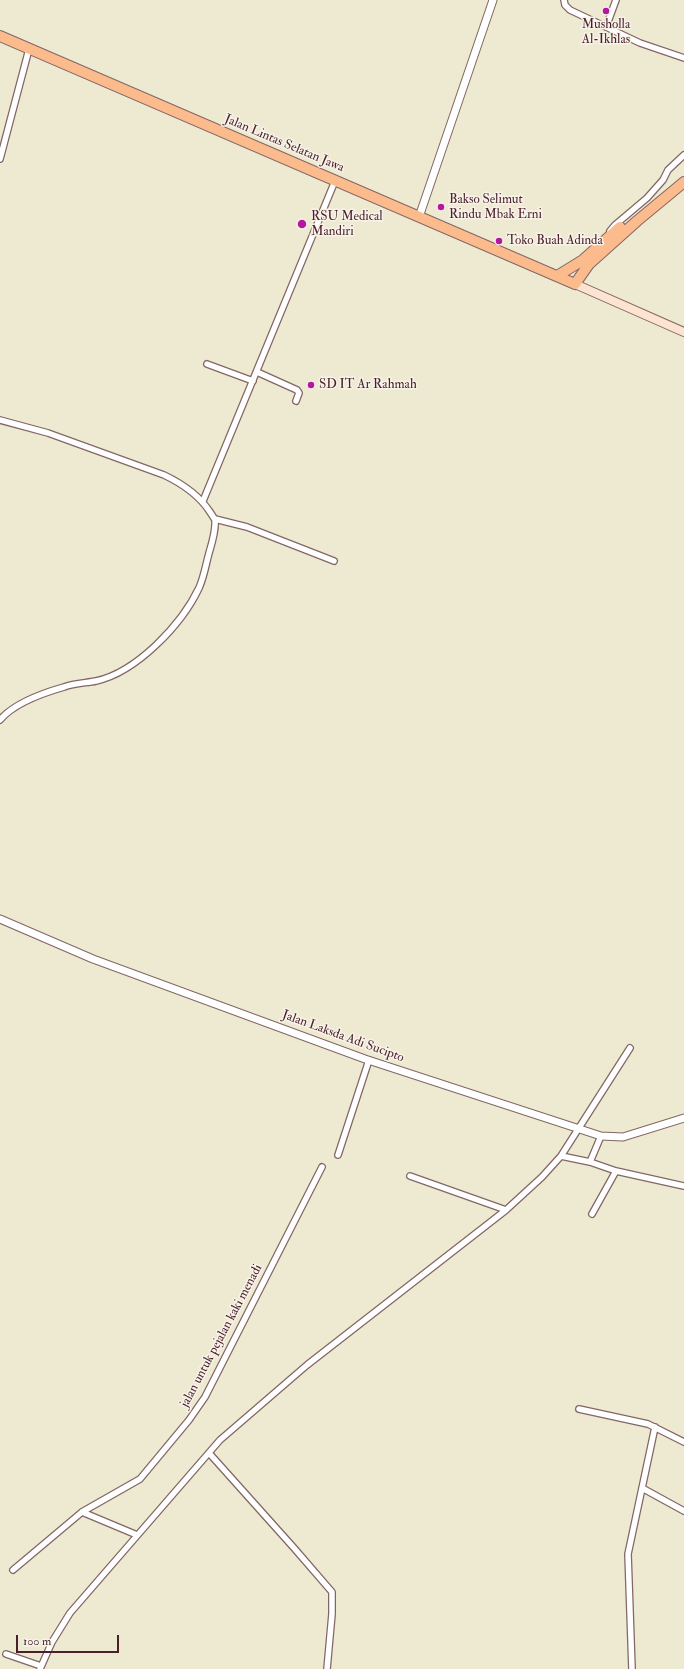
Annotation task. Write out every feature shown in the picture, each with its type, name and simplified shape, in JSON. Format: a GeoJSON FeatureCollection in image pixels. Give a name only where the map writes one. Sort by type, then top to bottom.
{"type":"FeatureCollection","features":[{"type":"Feature","properties":{"kind":"highway","name":"Jalan Lintas Selatan Jawa"},"geometry":{"type":"LineString","coordinates":[[0,36],[575,284]]}},
{"type":"Feature","properties":{"kind":"highway"},"geometry":{"type":"LineString","coordinates":[[575,284],[589,264],[611,240],[684,177]]}},
{"type":"Feature","properties":{"kind":"highway"},"geometry":{"type":"LineString","coordinates":[[557,276],[583,260],[637,221],[684,182]]}},
{"type":"Feature","properties":{"kind":"main road"},"geometry":{"type":"LineString","coordinates":[[575,284],[684,332]]}},
{"type":"Feature","properties":{"kind":"street"},"geometry":{"type":"LineString","coordinates":[[420,217],[493,0]]}},
{"type":"Feature","properties":{"kind":"street"},"geometry":{"type":"LineString","coordinates":[[564,0],[565,5],[570,10],[640,43],[684,58]]}},
{"type":"Feature","properties":{"kind":"street"},"geometry":{"type":"LineString","coordinates":[[606,27],[616,0]]}},
{"type":"Feature","properties":{"kind":"street"},"geometry":{"type":"LineString","coordinates":[[0,159],[29,49]]}},
{"type":"Feature","properties":{"kind":"street"},"geometry":{"type":"LineString","coordinates":[[611,240],[608,234],[615,224],[647,198],[664,180],[668,170],[684,155]]}},
{"type":"Feature","properties":{"kind":"street"},"geometry":{"type":"LineString","coordinates":[[203,501],[335,181]]}},
{"type":"Feature","properties":{"kind":"street"},"geometry":{"type":"LineString","coordinates":[[207,364],[253,381]]}},
{"type":"Feature","properties":{"kind":"street"},"geometry":{"type":"LineString","coordinates":[[257,372],[297,390],[298,393],[296,401]]}},
{"type":"Feature","properties":{"kind":"street"},"geometry":{"type":"LineString","coordinates":[[0,420],[48,433],[164,475],[176,481],[203,501],[215,519],[213,538],[200,587],[189,607],[169,632],[148,654],[119,672],[98,681],[64,686],[32,699],[11,711],[0,720]]}},
{"type":"Feature","properties":{"kind":"street"},"geometry":{"type":"LineString","coordinates":[[215,519],[247,527],[334,561]]}},
{"type":"Feature","properties":{"kind":"street","name":"Jalan Laksda Adi Sucipto"},"geometry":{"type":"LineString","coordinates":[[0,919],[93,959],[369,1060],[601,1136],[623,1137],[684,1118]]}},
{"type":"Feature","properties":{"kind":"street"},"geometry":{"type":"LineString","coordinates":[[6,1654],[40,1667],[52,1642],[70,1612],[220,1440],[307,1365],[506,1210],[542,1177],[560,1156],[630,1048]]}},
{"type":"Feature","properties":{"kind":"street"},"geometry":{"type":"LineString","coordinates":[[338,1155],[369,1060]]}},
{"type":"Feature","properties":{"kind":"street"},"geometry":{"type":"LineString","coordinates":[[590,1162],[601,1136]]}},
{"type":"Feature","properties":{"kind":"street"},"geometry":{"type":"LineString","coordinates":[[560,1156],[590,1162],[616,1171],[684,1186]]}},
{"type":"Feature","properties":{"kind":"street","name":"jalan untuk pejalan kaki menadi"},"geometry":{"type":"LineString","coordinates":[[13,1570],[82,1512],[140,1479],[189,1420],[204,1397],[322,1167]]}},
{"type":"Feature","properties":{"kind":"street"},"geometry":{"type":"LineString","coordinates":[[592,1214],[616,1171]]}},
{"type":"Feature","properties":{"kind":"street"},"geometry":{"type":"LineString","coordinates":[[410,1176],[506,1210]]}},
{"type":"Feature","properties":{"kind":"street"},"geometry":{"type":"LineString","coordinates":[[579,1410],[630,1419],[655,1427],[684,1442]]}},
{"type":"Feature","properties":{"kind":"street"},"geometry":{"type":"LineString","coordinates":[[632,1669],[627,1562],[655,1427]]}},
{"type":"Feature","properties":{"kind":"street"},"geometry":{"type":"LineString","coordinates":[[209,1453],[332,1592],[332,1614],[327,1669]]}},
{"type":"Feature","properties":{"kind":"street"},"geometry":{"type":"LineString","coordinates":[[642,1488],[684,1511]]}},
{"type":"Feature","properties":{"kind":"street"},"geometry":{"type":"LineString","coordinates":[[82,1512],[137,1535]]}},
{"type":"Feature","properties":{"kind":"place","name":"Musholla Al-Ikhlas"},"geometry":{"type":"Point","coordinates":[606,11]}},
{"type":"Feature","properties":{"kind":"place","name":"Bakso Selimut Rindu Mbak Erni"},"geometry":{"type":"Point","coordinates":[441,207]}},
{"type":"Feature","properties":{"kind":"place","name":"RSU Medical Mandiri"},"geometry":{"type":"Point","coordinates":[302,224]}},
{"type":"Feature","properties":{"kind":"place","name":"Toko Buah Adinda"},"geometry":{"type":"Point","coordinates":[499,241]}},
{"type":"Feature","properties":{"kind":"place","name":"SD IT Ar Rahmah"},"geometry":{"type":"Point","coordinates":[311,385]}}]}
